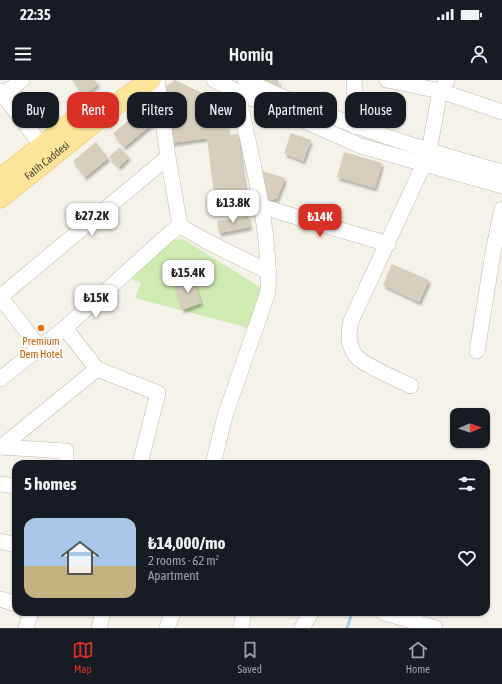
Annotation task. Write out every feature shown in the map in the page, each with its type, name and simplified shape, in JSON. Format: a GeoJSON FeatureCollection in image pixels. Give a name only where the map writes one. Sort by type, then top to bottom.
{"type":"FeatureCollection","features":[{"type":"Feature","properties":{"kind":"main road","name":"Fatih Caddesi"},"geometry":{"type":"LineString","coordinates":[[0,179],[127,80]]}},
{"type":"Feature","properties":{"kind":"main road","name":"Fatih Caddesi"},"geometry":{"type":"LineString","coordinates":[[0,198],[122,100],[151,80]]}},
{"type":"Feature","properties":{"kind":"street"},"geometry":{"type":"LineString","coordinates":[[22,80],[1,94],[42,146]]}},
{"type":"Feature","properties":{"kind":"street"},"geometry":{"type":"LineString","coordinates":[[157,80],[180,226]]}},
{"type":"Feature","properties":{"kind":"street"},"geometry":{"type":"LineString","coordinates":[[214,80],[241,86],[345,123]]}},
{"type":"Feature","properties":{"kind":"street"},"geometry":{"type":"LineString","coordinates":[[354,80],[355,92]]}},
{"type":"Feature","properties":{"kind":"street"},"geometry":{"type":"LineString","coordinates":[[387,80],[444,86],[502,112]]}},
{"type":"Feature","properties":{"kind":"street"},"geometry":{"type":"LineString","coordinates":[[241,86],[361,146],[502,172]]}},
{"type":"Feature","properties":{"kind":"street"},"geometry":{"type":"LineString","coordinates":[[214,460],[225,416],[268,292],[269,272],[241,86]]}},
{"type":"Feature","properties":{"kind":"street"},"geometry":{"type":"LineString","coordinates":[[411,386],[358,358],[350,341],[351,321],[388,244],[426,158],[444,86]]}},
{"type":"Feature","properties":{"kind":"street"},"geometry":{"type":"LineString","coordinates":[[358,128],[426,158],[502,186]]}},
{"type":"Feature","properties":{"kind":"street"},"geometry":{"type":"LineString","coordinates":[[40,348],[0,297],[168,157]]}},
{"type":"Feature","properties":{"kind":"street"},"geometry":{"type":"LineString","coordinates":[[260,206],[388,244]]}},
{"type":"Feature","properties":{"kind":"street"},"geometry":{"type":"LineString","coordinates":[[477,351],[494,247],[502,209]]}},
{"type":"Feature","properties":{"kind":"street"},"geometry":{"type":"LineString","coordinates":[[180,226],[212,244],[269,272]]}},
{"type":"Feature","properties":{"kind":"street"},"geometry":{"type":"LineString","coordinates":[[0,379],[65,328],[180,226]]}},
{"type":"Feature","properties":{"kind":"street"},"geometry":{"type":"LineString","coordinates":[[65,328],[97,369],[158,393],[141,460]]}},
{"type":"Feature","properties":{"kind":"street"},"geometry":{"type":"LineString","coordinates":[[0,447],[97,369]]}},
{"type":"Feature","properties":{"kind":"street"},"geometry":{"type":"LineString","coordinates":[[0,447],[66,451],[66,460]]}},
{"type":"Feature","properties":{"kind":"street"},"geometry":{"type":"LineString","coordinates":[[0,484],[12,486]]}},
{"type":"Feature","properties":{"kind":"street"},"geometry":{"type":"LineString","coordinates":[[0,541],[12,544]]}},
{"type":"Feature","properties":{"kind":"street"},"geometry":{"type":"LineString","coordinates":[[0,599],[12,603]]}},
{"type":"Feature","properties":{"kind":"street"},"geometry":{"type":"LineString","coordinates":[[26,628],[30,616]]}},
{"type":"Feature","properties":{"kind":"street"},"geometry":{"type":"LineString","coordinates":[[99,628],[102,616]]}},
{"type":"Feature","properties":{"kind":"street"},"geometry":{"type":"LineString","coordinates":[[167,628],[172,616]]}},
{"type":"Feature","properties":{"kind":"street"},"geometry":{"type":"LineString","coordinates":[[241,628],[243,616]]}},
{"type":"Feature","properties":{"kind":"street"},"geometry":{"type":"LineString","coordinates":[[302,628],[308,616]]}},
{"type":"Feature","properties":{"kind":"street"},"geometry":{"type":"LineString","coordinates":[[393,616],[417,625],[435,628]]}},
{"type":"Feature","properties":{"kind":"green space"},"geometry":{"type":"Polygon","coordinates":[[[183,239],[260,287],[262,290],[249,328],[135,298],[141,283],[129,278],[174,240],[183,239]]]}},
{"type":"Feature","properties":{"kind":"building"},"geometry":{"type":"Polygon","coordinates":[[[72,80],[95,80],[98,84],[88,92],[82,92],[72,80]]]}},
{"type":"Feature","properties":{"kind":"building"},"geometry":{"type":"Polygon","coordinates":[[[175,80],[200,92],[195,92],[195,128],[227,128],[228,135],[238,134],[247,206],[216,210],[207,138],[171,143],[168,128],[187,128],[187,92],[162,92],[162,89],[175,80]]]}},
{"type":"Feature","properties":{"kind":"building"},"geometry":{"type":"Polygon","coordinates":[[[258,80],[278,80],[280,88],[258,80]]]}},
{"type":"Feature","properties":{"kind":"building"},"geometry":{"type":"Polygon","coordinates":[[[127,122],[127,128],[147,128],[124,147],[113,133],[127,122]]]}},
{"type":"Feature","properties":{"kind":"building"},"geometry":{"type":"Polygon","coordinates":[[[291,133],[311,140],[303,161],[284,153],[291,133]]]}},
{"type":"Feature","properties":{"kind":"building"},"geometry":{"type":"Polygon","coordinates":[[[96,142],[108,158],[85,177],[73,161],[96,142]]]}},
{"type":"Feature","properties":{"kind":"building"},"geometry":{"type":"Polygon","coordinates":[[[120,147],[129,157],[119,167],[109,157],[120,147]]]}},
{"type":"Feature","properties":{"kind":"building"},"geometry":{"type":"Polygon","coordinates":[[[344,152],[382,163],[375,188],[337,177],[344,152]]]}},
{"type":"Feature","properties":{"kind":"building"},"geometry":{"type":"Polygon","coordinates":[[[256,169],[285,178],[277,199],[274,198],[273,200],[264,196],[256,169]]]}},
{"type":"Feature","properties":{"kind":"building"},"geometry":{"type":"Polygon","coordinates":[[[248,216],[250,227],[219,233],[217,221],[248,216]]]}},
{"type":"Feature","properties":{"kind":"building"},"geometry":{"type":"Polygon","coordinates":[[[392,264],[429,280],[419,302],[383,285],[392,264]]]}},
{"type":"Feature","properties":{"kind":"building"},"geometry":{"type":"Polygon","coordinates":[[[193,279],[201,303],[182,310],[174,286],[193,279]]]}},
{"type":"Feature","properties":{"kind":"waterway"},"geometry":{"type":"LineString","coordinates":[[347,628],[351,616]]}},
{"type":"Feature","properties":{"kind":"place","name":"Premium Dem Hotel"},"geometry":{"type":"Point","coordinates":[41,328]}}]}
